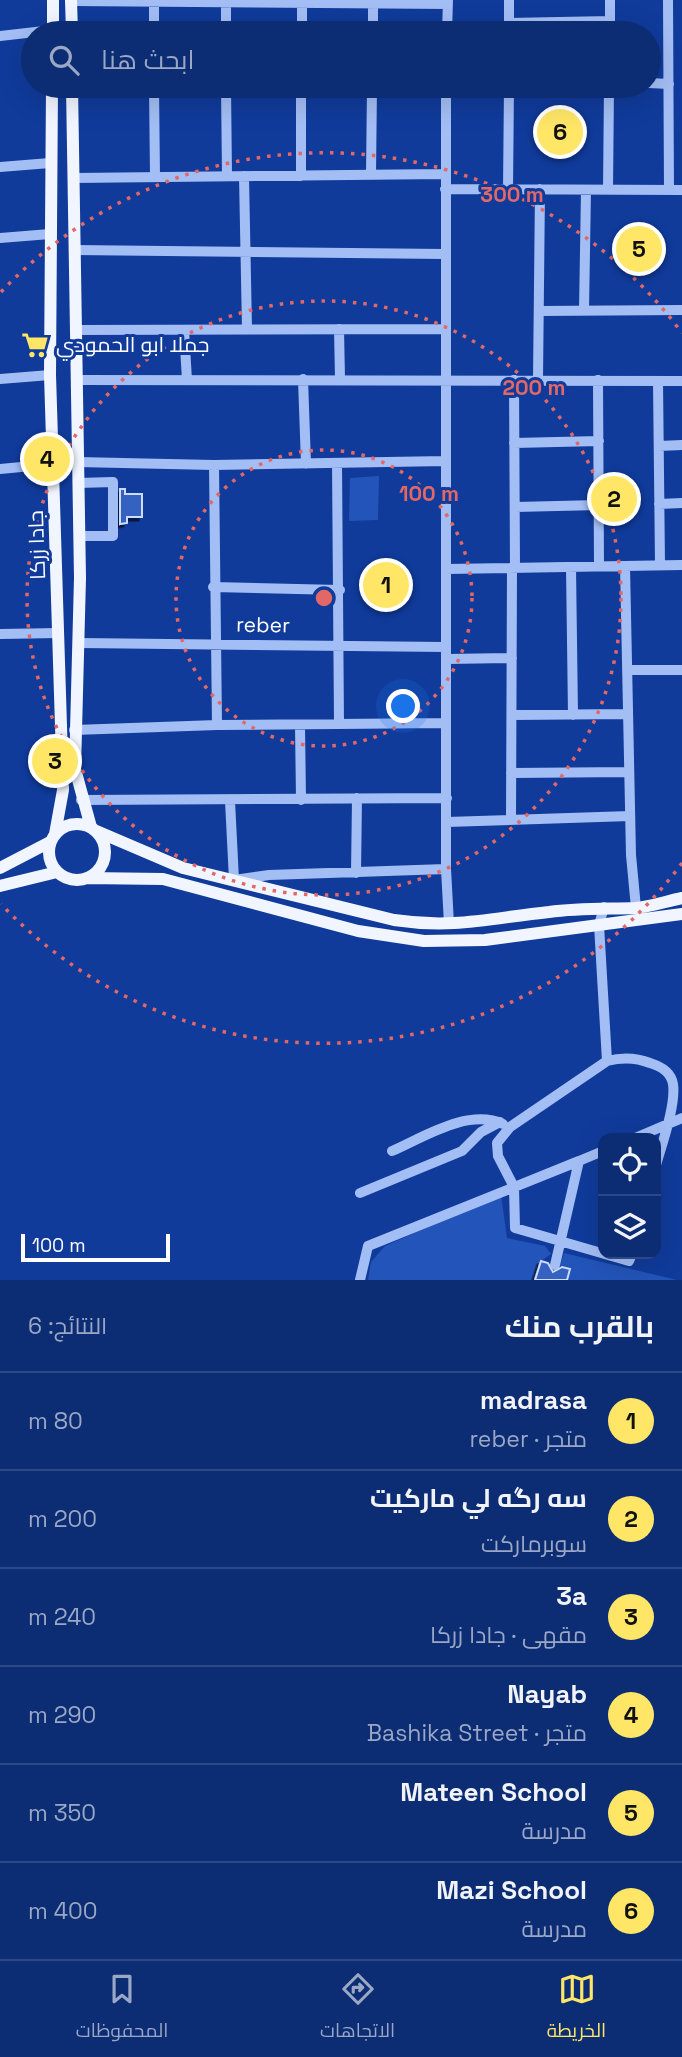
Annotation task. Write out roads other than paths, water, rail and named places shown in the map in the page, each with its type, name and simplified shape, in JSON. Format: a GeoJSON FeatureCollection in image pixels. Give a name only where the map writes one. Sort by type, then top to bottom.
{"type":"FeatureCollection","features":[{"type":"Feature","properties":{"kind":"main road"},"geometry":{"type":"LineString","coordinates":[[44,0],[50,21]]}},
{"type":"Feature","properties":{"kind":"main road"},"geometry":{"type":"LineString","coordinates":[[53,0],[53,21]]}},
{"type":"Feature","properties":{"kind":"main road"},"geometry":{"type":"LineString","coordinates":[[71,0],[72,21]]}},
{"type":"Feature","properties":{"kind":"main road","name":"جادا زرکا"},"geometry":{"type":"LineString","coordinates":[[52,98],[50,375],[63,790],[52,838]]}},
{"type":"Feature","properties":{"kind":"main road","name":"جادا زرکا"},"geometry":{"type":"LineString","coordinates":[[72,98],[80,578],[75,769],[81,800],[93,829]]}},
{"type":"Feature","properties":{"kind":"main road"},"geometry":{"type":"LineString","coordinates":[[57,578],[80,578]]}},
{"type":"Feature","properties":{"kind":"main road"},"geometry":{"type":"LineString","coordinates":[[0,868],[71,824],[93,829],[165,862],[394,920],[449,924],[488,922],[546,912],[604,907],[636,908],[682,898]]}},
{"type":"Feature","properties":{"kind":"main road"},"geometry":{"type":"LineString","coordinates":[[87,878],[97,871],[105,853],[102,840],[93,829]]}},
{"type":"Feature","properties":{"kind":"main road"},"geometry":{"type":"LineString","coordinates":[[52,838],[49,859],[57,872],[69,879],[163,880],[389,938],[485,940],[682,914]]}},
{"type":"Feature","properties":{"kind":"main road"},"geometry":{"type":"LineString","coordinates":[[0,886],[57,872]]}},
{"type":"Feature","properties":{"kind":"street"},"geometry":{"type":"LineString","coordinates":[[71,0],[373,4],[448,2],[447,21]]}},
{"type":"Feature","properties":{"kind":"street"},"geometry":{"type":"LineString","coordinates":[[509,0],[509,21]]}},
{"type":"Feature","properties":{"kind":"street"},"geometry":{"type":"LineString","coordinates":[[610,0],[610,21]]}},
{"type":"Feature","properties":{"kind":"street"},"geometry":{"type":"LineString","coordinates":[[668,0],[670,190]]}},
{"type":"Feature","properties":{"kind":"street"},"geometry":{"type":"LineString","coordinates":[[153,2],[154,21]]}},
{"type":"Feature","properties":{"kind":"street"},"geometry":{"type":"LineString","coordinates":[[226,2],[226,21]]}},
{"type":"Feature","properties":{"kind":"street"},"geometry":{"type":"LineString","coordinates":[[302,3],[302,21]]}},
{"type":"Feature","properties":{"kind":"street"},"geometry":{"type":"LineString","coordinates":[[373,4],[373,21]]}},
{"type":"Feature","properties":{"kind":"street"},"geometry":{"type":"LineString","coordinates":[[0,36],[21,34]]}},
{"type":"Feature","properties":{"kind":"street"},"geometry":{"type":"LineString","coordinates":[[661,84],[669,84]]}},
{"type":"Feature","properties":{"kind":"street"},"geometry":{"type":"LineString","coordinates":[[154,98],[155,177]]}},
{"type":"Feature","properties":{"kind":"street"},"geometry":{"type":"LineString","coordinates":[[226,98],[227,176]]}},
{"type":"Feature","properties":{"kind":"street"},"geometry":{"type":"LineString","coordinates":[[301,98],[301,176]]}},
{"type":"Feature","properties":{"kind":"street"},"geometry":{"type":"LineString","coordinates":[[371,175],[372,98]]}},
{"type":"Feature","properties":{"kind":"street"},"geometry":{"type":"LineString","coordinates":[[446,98],[446,869],[449,924]]}},
{"type":"Feature","properties":{"kind":"street"},"geometry":{"type":"LineString","coordinates":[[508,189],[509,98]]}},
{"type":"Feature","properties":{"kind":"street"},"geometry":{"type":"LineString","coordinates":[[608,190],[609,98]]}},
{"type":"Feature","properties":{"kind":"street"},"geometry":{"type":"LineString","coordinates":[[669,128],[682,128]]}},
{"type":"Feature","properties":{"kind":"street"},"geometry":{"type":"LineString","coordinates":[[0,167],[50,163]]}},
{"type":"Feature","properties":{"kind":"street"},"geometry":{"type":"LineString","coordinates":[[74,178],[444,174]]}},
{"type":"Feature","properties":{"kind":"street"},"geometry":{"type":"LineString","coordinates":[[244,176],[247,330]]}},
{"type":"Feature","properties":{"kind":"street"},"geometry":{"type":"LineString","coordinates":[[444,189],[682,190]]}},
{"type":"Feature","properties":{"kind":"street"},"geometry":{"type":"LineString","coordinates":[[538,380],[540,189]]}},
{"type":"Feature","properties":{"kind":"street"},"geometry":{"type":"LineString","coordinates":[[584,311],[586,190]]}},
{"type":"Feature","properties":{"kind":"street"},"geometry":{"type":"LineString","coordinates":[[0,238],[50,234]]}},
{"type":"Feature","properties":{"kind":"street"},"geometry":{"type":"LineString","coordinates":[[74,250],[445,254]]}},
{"type":"Feature","properties":{"kind":"street"},"geometry":{"type":"LineString","coordinates":[[539,311],[682,310]]}},
{"type":"Feature","properties":{"kind":"street"},"geometry":{"type":"LineString","coordinates":[[75,330],[445,328]]}},
{"type":"Feature","properties":{"kind":"street"},"geometry":{"type":"LineString","coordinates":[[339,329],[340,379]]}},
{"type":"Feature","properties":{"kind":"street"},"geometry":{"type":"LineString","coordinates":[[184,330],[187,380]]}},
{"type":"Feature","properties":{"kind":"street"},"geometry":{"type":"LineString","coordinates":[[0,379],[50,375]]}},
{"type":"Feature","properties":{"kind":"street"},"geometry":{"type":"LineString","coordinates":[[303,379],[306,464]]}},
{"type":"Feature","properties":{"kind":"street"},"geometry":{"type":"LineString","coordinates":[[76,380],[682,381]]}},
{"type":"Feature","properties":{"kind":"street"},"geometry":{"type":"LineString","coordinates":[[511,820],[514,380]]}},
{"type":"Feature","properties":{"kind":"street"},"geometry":{"type":"LineString","coordinates":[[598,380],[599,566]]}},
{"type":"Feature","properties":{"kind":"street"},"geometry":{"type":"LineString","coordinates":[[658,381],[660,565]]}},
{"type":"Feature","properties":{"kind":"street"},"geometry":{"type":"LineString","coordinates":[[514,443],[599,441]]}},
{"type":"Feature","properties":{"kind":"street"},"geometry":{"type":"LineString","coordinates":[[659,446],[682,445]]}},
{"type":"Feature","properties":{"kind":"street"},"geometry":{"type":"LineString","coordinates":[[77,462],[214,465],[446,461]]}},
{"type":"Feature","properties":{"kind":"street"},"geometry":{"type":"LineString","coordinates":[[337,463],[340,724]]}},
{"type":"Feature","properties":{"kind":"street"},"geometry":{"type":"LineString","coordinates":[[0,469],[53,464]]}},
{"type":"Feature","properties":{"kind":"street"},"geometry":{"type":"LineString","coordinates":[[214,465],[218,725]]}},
{"type":"Feature","properties":{"kind":"street"},"geometry":{"type":"LineString","coordinates":[[78,483],[113,482],[113,536],[79,536]]}},
{"type":"Feature","properties":{"kind":"street"},"geometry":{"type":"LineString","coordinates":[[659,504],[682,503]]}},
{"type":"Feature","properties":{"kind":"street"},"geometry":{"type":"LineString","coordinates":[[515,507],[599,505]]}},
{"type":"Feature","properties":{"kind":"street"},"geometry":{"type":"LineString","coordinates":[[446,569],[682,565]]}},
{"type":"Feature","properties":{"kind":"street"},"geometry":{"type":"LineString","coordinates":[[625,566],[630,816],[636,908]]}},
{"type":"Feature","properties":{"kind":"street"},"geometry":{"type":"LineString","coordinates":[[571,567],[573,715]]}},
{"type":"Feature","properties":{"kind":"street"},"geometry":{"type":"LineString","coordinates":[[214,587],[340,590]]}},
{"type":"Feature","properties":{"kind":"street"},"geometry":{"type":"LineString","coordinates":[[0,634],[59,633]]}},
{"type":"Feature","properties":{"kind":"street","name":"reber"},"geometry":{"type":"LineString","coordinates":[[80,643],[446,647]]}},
{"type":"Feature","properties":{"kind":"street"},"geometry":{"type":"LineString","coordinates":[[446,659],[512,658]]}},
{"type":"Feature","properties":{"kind":"street"},"geometry":{"type":"LineString","coordinates":[[627,670],[682,670]]}},
{"type":"Feature","properties":{"kind":"street"},"geometry":{"type":"LineString","coordinates":[[512,715],[628,715]]}},
{"type":"Feature","properties":{"kind":"street"},"geometry":{"type":"LineString","coordinates":[[74,730],[218,725],[446,723]]}},
{"type":"Feature","properties":{"kind":"street"},"geometry":{"type":"LineString","coordinates":[[300,725],[302,800]]}},
{"type":"Feature","properties":{"kind":"street"},"geometry":{"type":"LineString","coordinates":[[511,773],[629,772]]}},
{"type":"Feature","properties":{"kind":"street"},"geometry":{"type":"LineString","coordinates":[[356,873],[357,798]]}},
{"type":"Feature","properties":{"kind":"street"},"geometry":{"type":"LineString","coordinates":[[81,800],[447,798]]}},
{"type":"Feature","properties":{"kind":"street"},"geometry":{"type":"LineString","coordinates":[[230,801],[234,880],[269,875],[446,869]]}},
{"type":"Feature","properties":{"kind":"street"},"geometry":{"type":"LineString","coordinates":[[447,822],[630,816]]}},
{"type":"Feature","properties":{"kind":"street"},"geometry":{"type":"LineString","coordinates":[[604,907],[598,925],[607,1061]]}},
{"type":"Feature","properties":{"kind":"street"},"geometry":{"type":"LineString","coordinates":[[360,1193],[462,1151],[481,1132],[505,1125],[607,1061],[622,1057],[642,1060],[667,1071],[673,1083],[661,1147]]}},
{"type":"Feature","properties":{"kind":"street"},"geometry":{"type":"LineString","coordinates":[[647,1133],[682,1118]]}},
{"type":"Feature","properties":{"kind":"street"},"geometry":{"type":"LineString","coordinates":[[392,1151],[455,1124],[491,1119],[505,1125]]}},
{"type":"Feature","properties":{"kind":"street"},"geometry":{"type":"LineString","coordinates":[[505,1125],[496,1143],[498,1156],[514,1187],[515,1228],[598,1253]]}},
{"type":"Feature","properties":{"kind":"street"},"geometry":{"type":"LineString","coordinates":[[360,1280],[368,1246],[598,1153]]}},
{"type":"Feature","properties":{"kind":"street"},"geometry":{"type":"LineString","coordinates":[[555,1265],[579,1161]]}},
{"type":"Feature","properties":{"kind":"place","name":"Mazi School"},"geometry":{"type":"Point","coordinates":[560,132]}},
{"type":"Feature","properties":{"kind":"place","name":"Mateen School"},"geometry":{"type":"Point","coordinates":[639,249]}},
{"type":"Feature","properties":{"kind":"place","name":"جملا ابو الحمودي"},"geometry":{"type":"Point","coordinates":[35,345]}},
{"type":"Feature","properties":{"kind":"place","name":"Nayab"},"geometry":{"type":"Point","coordinates":[47,459]}},
{"type":"Feature","properties":{"kind":"place","name":"سه رگه لي ماركيت"},"geometry":{"type":"Point","coordinates":[614,499]}},
{"type":"Feature","properties":{"kind":"place","name":"madrasa"},"geometry":{"type":"Point","coordinates":[386,585]}},
{"type":"Feature","properties":{"kind":"place","name":"3a"},"geometry":{"type":"Point","coordinates":[55,761]}}]}
